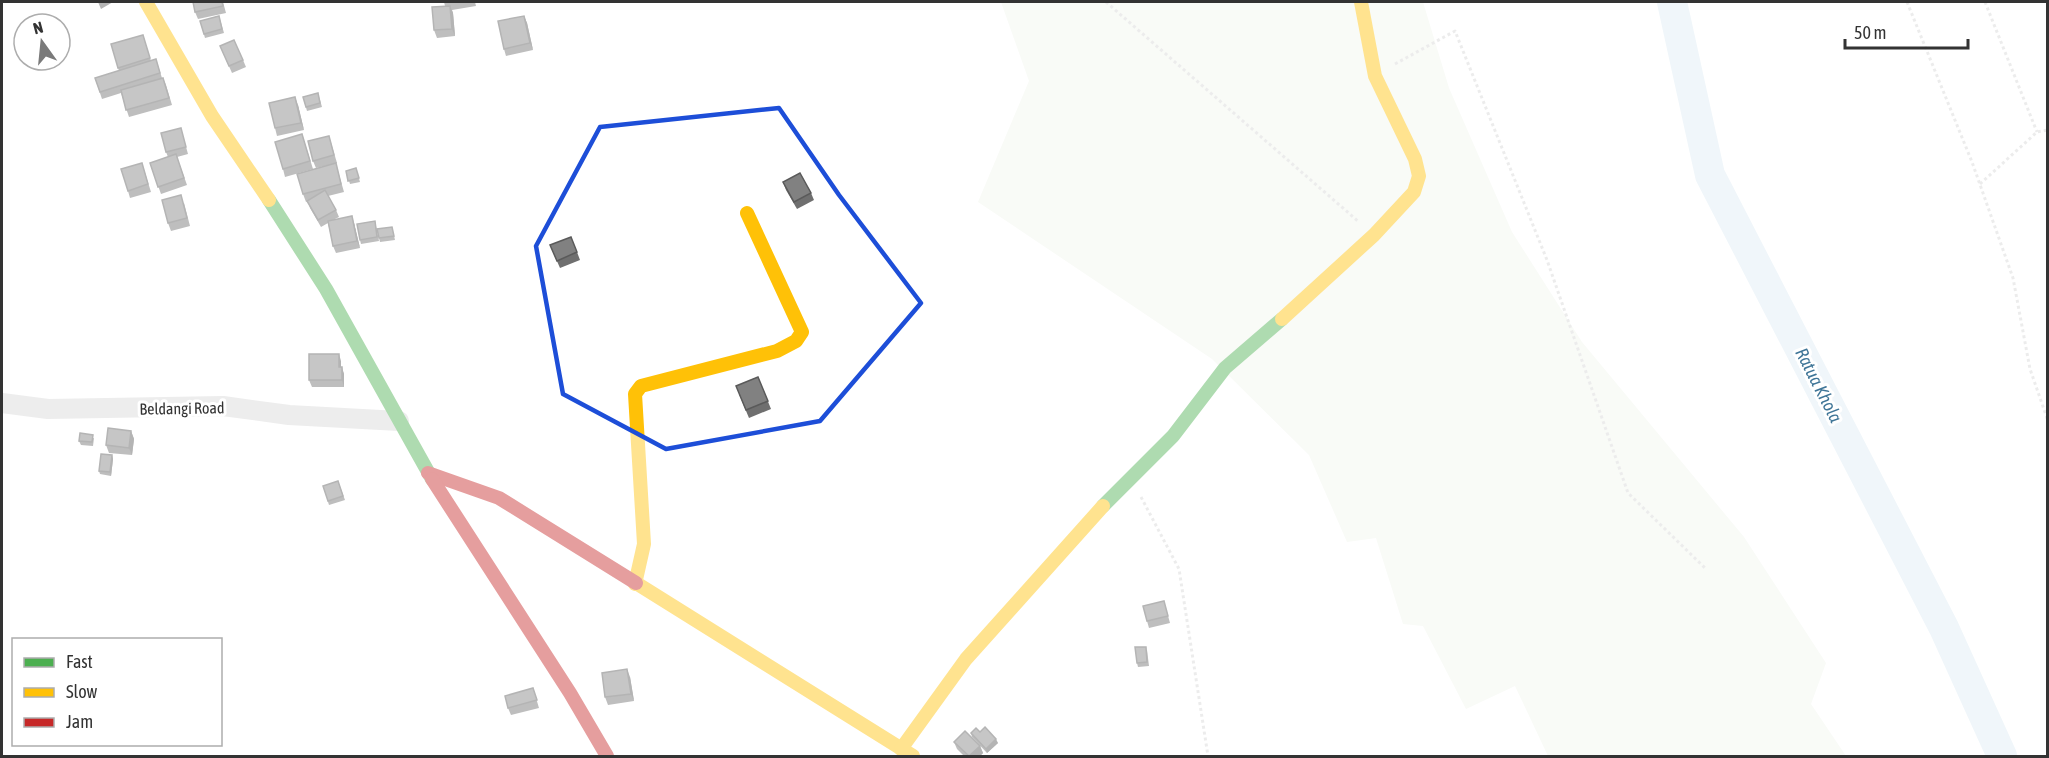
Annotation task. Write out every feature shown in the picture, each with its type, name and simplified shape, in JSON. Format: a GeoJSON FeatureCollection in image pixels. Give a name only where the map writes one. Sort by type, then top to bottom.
{"type":"FeatureCollection","features":[{"type":"Feature","properties":{"kind":"street"},"geometry":{"type":"LineString","coordinates":[[146,2],[212,116],[292,233],[326,289],[428,473],[565,684],[607,756]]}},
{"type":"Feature","properties":{"kind":"street"},"geometry":{"type":"LineString","coordinates":[[428,473],[499,498],[907,753],[966,659],[1130,477],[1173,436],[1224,368],[1312,293],[1374,235],[1414,192],[1419,176],[1408,144],[1375,76],[1361,2]]}},
{"type":"Feature","properties":{"kind":"street"},"geometry":{"type":"LineString","coordinates":[[635,584],[644,544],[635,394],[641,386],[777,351],[796,341],[802,332],[747,213]]}},
{"type":"Feature","properties":{"kind":"street","name":"Beldangi Road"},"geometry":{"type":"LineString","coordinates":[[2,404],[48,409],[223,405],[289,414],[399,421]]}},
{"type":"Feature","properties":{"kind":"path"},"geometry":{"type":"LineString","coordinates":[[1106,2],[1374,235]]}},
{"type":"Feature","properties":{"kind":"path"},"geometry":{"type":"LineString","coordinates":[[1907,2],[1980,184],[2013,278],[2030,369],[2048,421]]}},
{"type":"Feature","properties":{"kind":"path"},"geometry":{"type":"LineString","coordinates":[[1985,2],[2037,132]]}},
{"type":"Feature","properties":{"kind":"path"},"geometry":{"type":"LineString","coordinates":[[1375,76],[1455,31],[1547,260],[1628,493],[1705,568]]}},
{"type":"Feature","properties":{"kind":"path"},"geometry":{"type":"LineString","coordinates":[[1980,184],[2037,132],[2048,130]]}},
{"type":"Feature","properties":{"kind":"path"},"geometry":{"type":"LineString","coordinates":[[1130,477],[1179,569],[1208,756]]}},
{"type":"Feature","properties":{"kind":"highlighted area"},"geometry":{"type":"Polygon","coordinates":[[[779,108],[839,195],[921,303],[820,421],[666,449],[563,394],[536,246],[600,127],[779,108]]]}},
{"type":"Feature","properties":{"kind":"shaded area"},"geometry":{"type":"Polygon","coordinates":[[[1001,2],[1423,2],[1449,88],[1512,232],[1582,342],[1744,537],[1826,663],[1811,704],[1846,756],[1548,756],[1515,686],[1466,709],[1423,626],[1403,624],[1376,538],[1347,542],[1309,455],[1212,359],[978,202],[1029,81],[1001,2]]]}},
{"type":"Feature","properties":{"kind":"building"},"geometry":{"type":"Polygon","coordinates":[[[193,2],[222,2],[223,6],[195,12],[193,2]]]}},
{"type":"Feature","properties":{"kind":"building"},"geometry":{"type":"Polygon","coordinates":[[[450,6],[452,29],[434,30],[432,7],[450,6]]]}},
{"type":"Feature","properties":{"kind":"building"},"geometry":{"type":"Polygon","coordinates":[[[219,16],[222,29],[204,34],[200,21],[219,16]]]}},
{"type":"Feature","properties":{"kind":"building"},"geometry":{"type":"Polygon","coordinates":[[[524,16],[530,43],[504,49],[498,21],[524,16]]]}},
{"type":"Feature","properties":{"kind":"building"},"geometry":{"type":"Polygon","coordinates":[[[143,35],[150,58],[118,68],[111,44],[143,35]]]}},
{"type":"Feature","properties":{"kind":"building"},"geometry":{"type":"Polygon","coordinates":[[[234,40],[243,60],[229,66],[220,46],[234,40]]]}},
{"type":"Feature","properties":{"kind":"building"},"geometry":{"type":"Polygon","coordinates":[[[156,59],[160,73],[100,92],[95,78],[156,59]]]}},
{"type":"Feature","properties":{"kind":"building"},"geometry":{"type":"Polygon","coordinates":[[[163,78],[169,98],[126,110],[121,90],[163,78]]]}},
{"type":"Feature","properties":{"kind":"building"},"geometry":{"type":"Polygon","coordinates":[[[318,93],[320,103],[306,107],[303,97],[318,93]]]}},
{"type":"Feature","properties":{"kind":"building"},"geometry":{"type":"Polygon","coordinates":[[[295,97],[301,123],[275,128],[269,103],[295,97]]]}},
{"type":"Feature","properties":{"kind":"building"},"geometry":{"type":"Polygon","coordinates":[[[181,128],[186,147],[166,152],[161,133],[181,128]]]}},
{"type":"Feature","properties":{"kind":"building"},"geometry":{"type":"Polygon","coordinates":[[[302,134],[310,161],[283,169],[275,142],[302,134]]]}},
{"type":"Feature","properties":{"kind":"building"},"geometry":{"type":"Polygon","coordinates":[[[329,136],[334,155],[313,161],[308,141],[329,136]]]}},
{"type":"Feature","properties":{"kind":"building"},"geometry":{"type":"Polygon","coordinates":[[[176,154],[184,178],[158,187],[150,163],[176,154]]]}},
{"type":"Feature","properties":{"kind":"building"},"geometry":{"type":"Polygon","coordinates":[[[142,163],[148,184],[128,191],[121,169],[142,163]]]}},
{"type":"Feature","properties":{"kind":"building"},"geometry":{"type":"Polygon","coordinates":[[[336,163],[341,184],[303,194],[297,174],[336,163]]]}},
{"type":"Feature","properties":{"kind":"building"},"geometry":{"type":"Polygon","coordinates":[[[356,168],[359,178],[348,181],[346,171],[356,168]]]}},
{"type":"Feature","properties":{"kind":"building"},"geometry":{"type":"Polygon","coordinates":[[[800,173],[811,193],[794,202],[783,182],[800,173]]]}},
{"type":"Feature","properties":{"kind":"building"},"geometry":{"type":"Polygon","coordinates":[[[325,190],[336,210],[318,220],[307,201],[325,190]]]}},
{"type":"Feature","properties":{"kind":"building"},"geometry":{"type":"Polygon","coordinates":[[[181,195],[187,218],[168,223],[162,200],[181,195]]]}},
{"type":"Feature","properties":{"kind":"building"},"geometry":{"type":"Polygon","coordinates":[[[352,216],[357,241],[333,246],[328,221],[352,216]]]}},
{"type":"Feature","properties":{"kind":"building"},"geometry":{"type":"Polygon","coordinates":[[[375,221],[377,237],[360,240],[357,224],[375,221]]]}},
{"type":"Feature","properties":{"kind":"building"},"geometry":{"type":"Polygon","coordinates":[[[392,227],[394,236],[379,238],[377,229],[392,227]]]}},
{"type":"Feature","properties":{"kind":"building"},"geometry":{"type":"Polygon","coordinates":[[[571,237],[577,252],[557,261],[550,245],[571,237]]]}},
{"type":"Feature","properties":{"kind":"building"},"geometry":{"type":"Polygon","coordinates":[[[309,354],[339,354],[342,380],[309,380],[309,354]]]}},
{"type":"Feature","properties":{"kind":"building"},"geometry":{"type":"Polygon","coordinates":[[[758,377],[768,401],[746,410],[736,386],[758,377]]]}},
{"type":"Feature","properties":{"kind":"building"},"geometry":{"type":"Polygon","coordinates":[[[108,428],[131,431],[129,448],[106,445],[108,428]]]}},
{"type":"Feature","properties":{"kind":"building"},"geometry":{"type":"Polygon","coordinates":[[[80,433],[93,435],[92,442],[79,441],[80,433]]]}},
{"type":"Feature","properties":{"kind":"building"},"geometry":{"type":"Polygon","coordinates":[[[101,454],[112,455],[110,472],[99,471],[101,454]]]}},
{"type":"Feature","properties":{"kind":"building"},"geometry":{"type":"Polygon","coordinates":[[[338,481],[343,496],[328,501],[323,486],[338,481]]]}},
{"type":"Feature","properties":{"kind":"building"},"geometry":{"type":"Polygon","coordinates":[[[1164,601],[1168,616],[1147,621],[1143,606],[1164,601]]]}},
{"type":"Feature","properties":{"kind":"building"},"geometry":{"type":"Polygon","coordinates":[[[1135,647],[1146,647],[1147,662],[1137,663],[1135,647]]]}},
{"type":"Feature","properties":{"kind":"building"},"geometry":{"type":"Polygon","coordinates":[[[627,669],[631,694],[605,697],[602,673],[627,669]]]}},
{"type":"Feature","properties":{"kind":"building"},"geometry":{"type":"Polygon","coordinates":[[[533,688],[537,700],[508,708],[505,696],[533,688]]]}},
{"type":"Feature","properties":{"kind":"building"},"geometry":{"type":"Polygon","coordinates":[[[985,727],[996,739],[986,749],[971,733],[976,728],[980,732],[985,727]]]}},
{"type":"Feature","properties":{"kind":"building"},"geometry":{"type":"Polygon","coordinates":[[[965,731],[980,746],[969,756],[954,742],[965,731]]]}},
{"type":"Feature","properties":{"kind":"waterway","name":"Ratua Khola"},"geometry":{"type":"LineString","coordinates":[[1672,2],[1710,175],[1944,628],[2002,756]]}},
{"type":"Feature","properties":{"kind":"traffic: fast"},"geometry":{"type":"LineString","coordinates":[[269,200],[326,289],[432,479]]}},
{"type":"Feature","properties":{"kind":"traffic: fast"},"geometry":{"type":"LineString","coordinates":[[1103,506],[1173,436],[1225,368],[1282,319]]}},
{"type":"Feature","properties":{"kind":"traffic: slow"},"geometry":{"type":"LineString","coordinates":[[146,2],[212,116],[269,200]]}},
{"type":"Feature","properties":{"kind":"traffic: slow"},"geometry":{"type":"LineString","coordinates":[[1282,319],[1374,235],[1414,192],[1419,176],[1415,159],[1375,76],[1361,2]]}},
{"type":"Feature","properties":{"kind":"traffic: slow"},"geometry":{"type":"LineString","coordinates":[[635,584],[644,544],[635,394],[641,386],[777,351],[796,341],[802,332],[747,213]]}},
{"type":"Feature","properties":{"kind":"traffic: slow"},"geometry":{"type":"LineString","coordinates":[[901,749],[966,659],[1103,506]]}},
{"type":"Feature","properties":{"kind":"traffic: slow"},"geometry":{"type":"LineString","coordinates":[[636,583],[913,756]]}},
{"type":"Feature","properties":{"kind":"traffic: jam"},"geometry":{"type":"LineString","coordinates":[[428,473],[499,498],[636,583]]}},
{"type":"Feature","properties":{"kind":"traffic: jam"},"geometry":{"type":"LineString","coordinates":[[432,479],[570,693],[607,756]]}}]}
